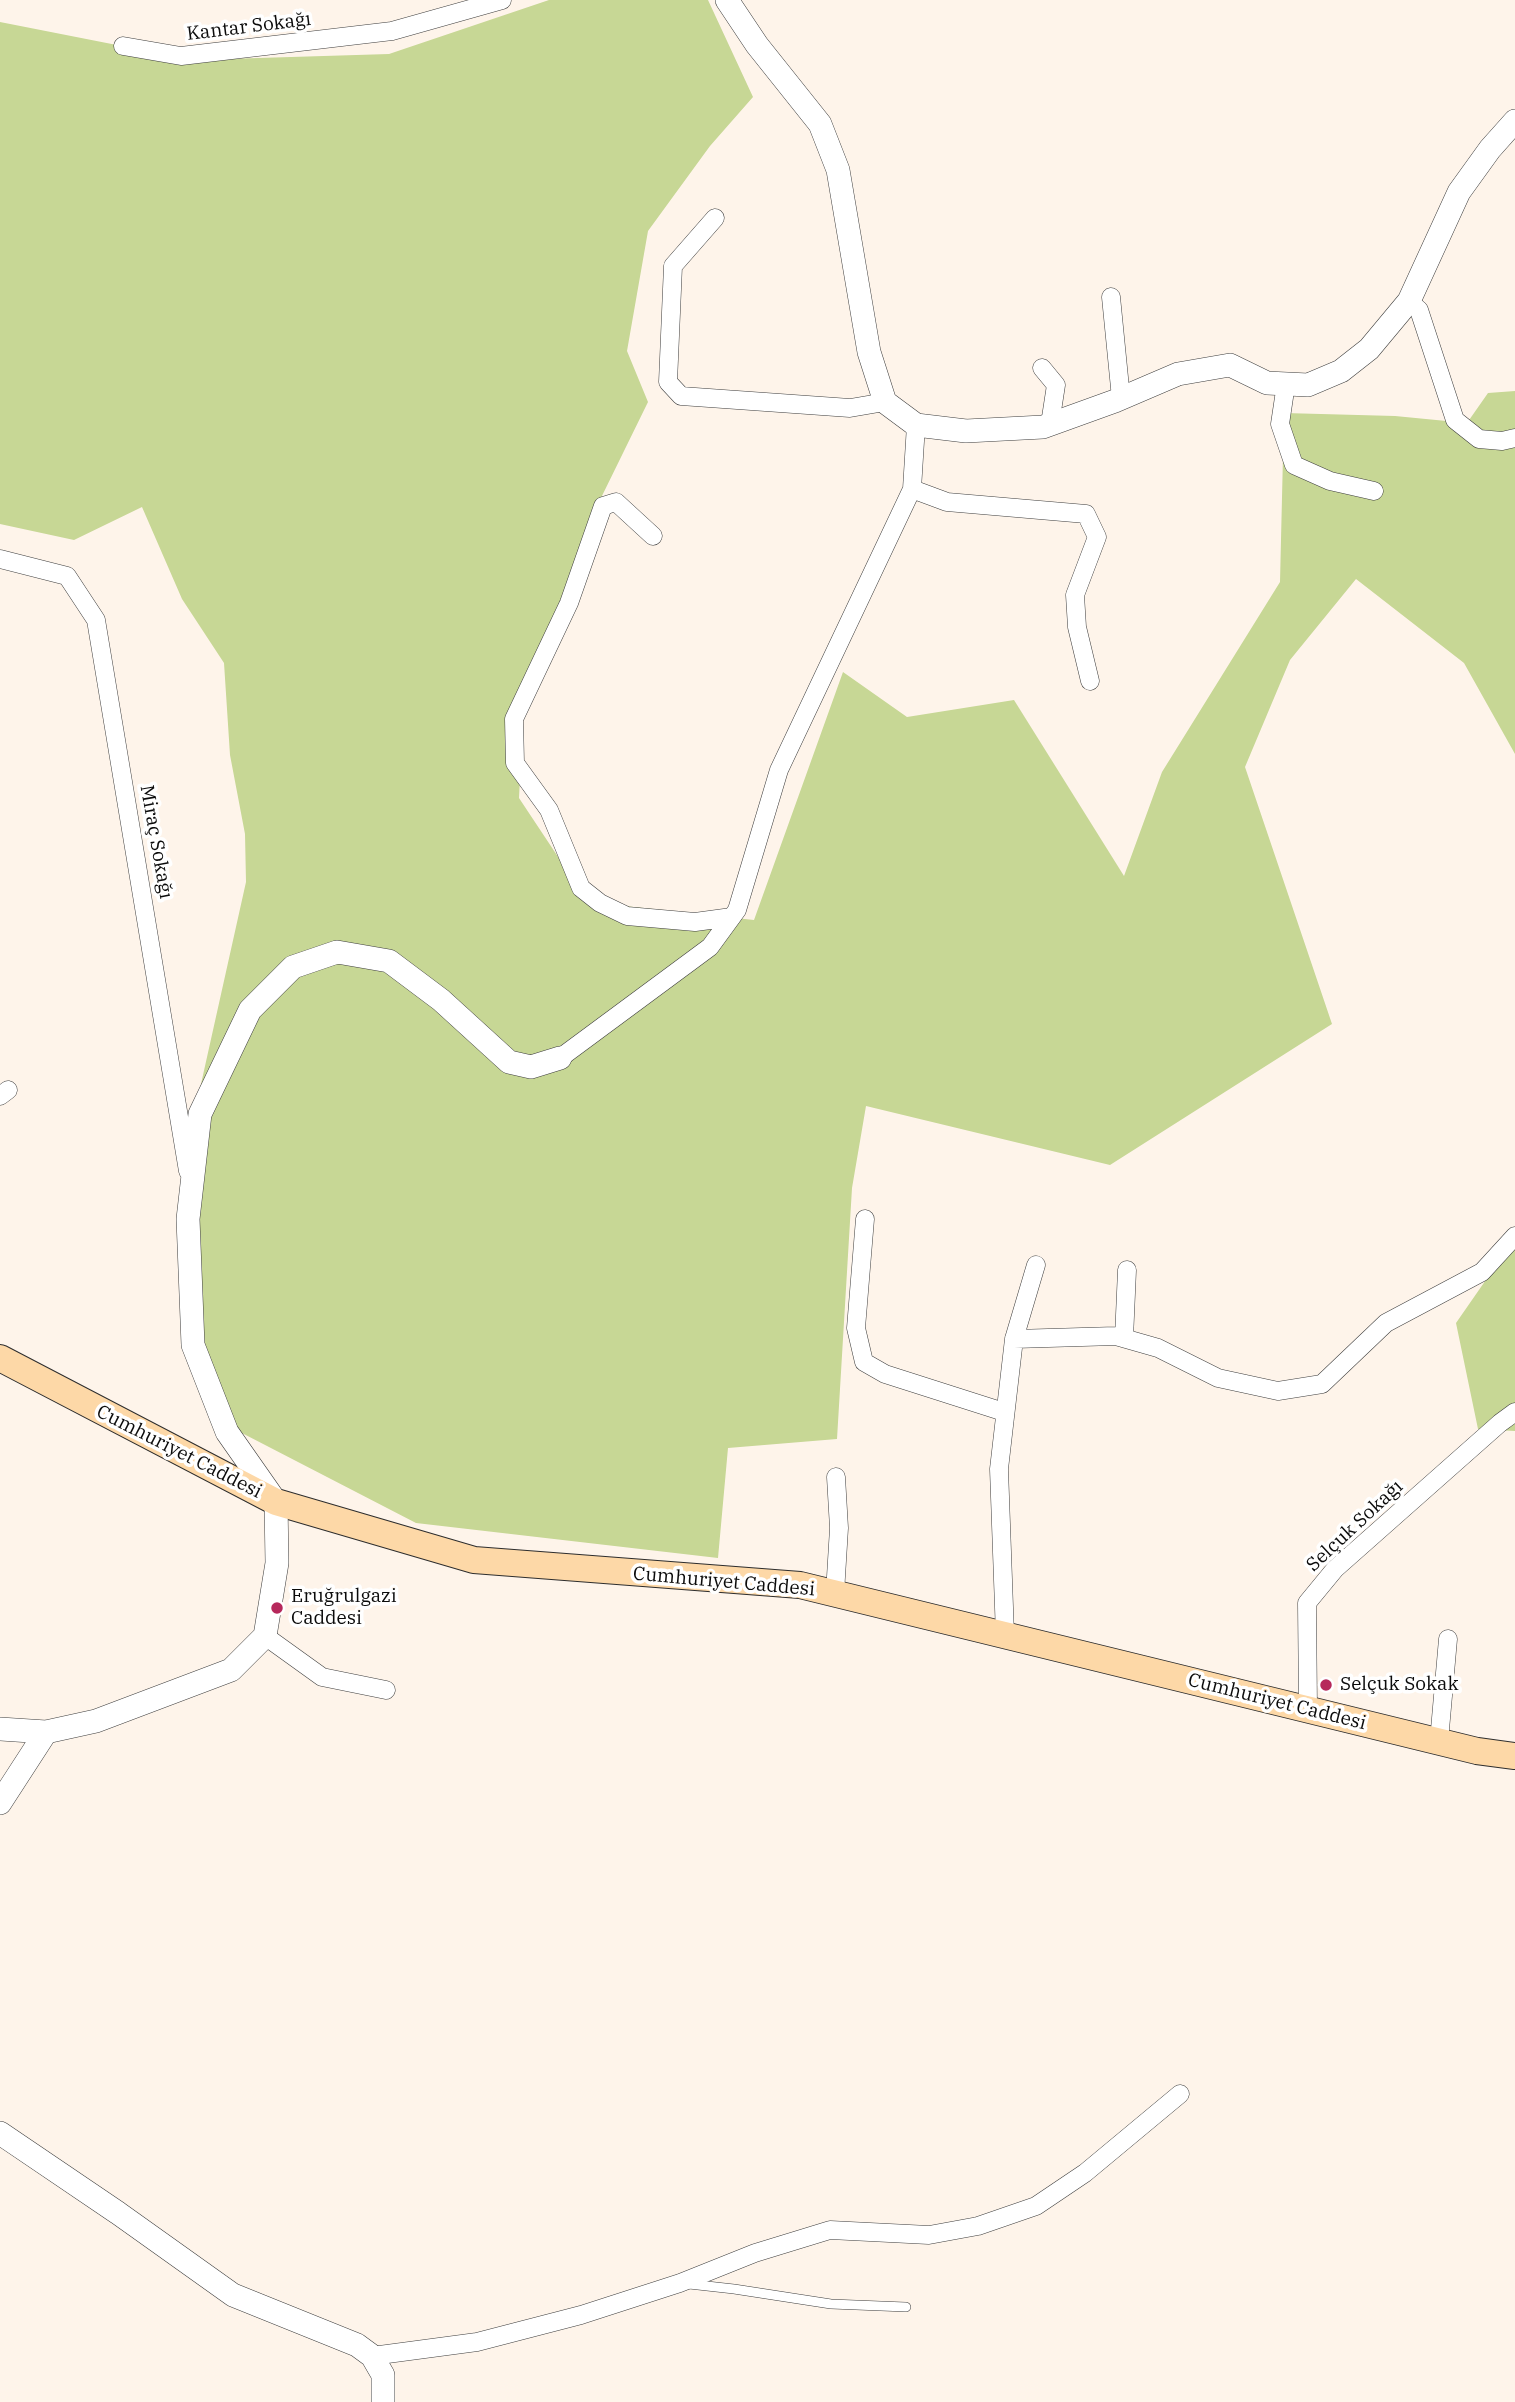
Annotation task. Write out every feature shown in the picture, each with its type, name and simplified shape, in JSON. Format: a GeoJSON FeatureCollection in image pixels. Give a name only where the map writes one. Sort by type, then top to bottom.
{"type":"FeatureCollection","features":[{"type":"Feature","properties":{"kind":"main road","name":"Cumhuriyet Caddesi"},"geometry":{"type":"LineString","coordinates":[[0,1359],[276,1502],[474,1560],[800,1585],[1477,1751],[1515,1756]]}},
{"type":"Feature","properties":{"kind":"street","name":"Kantar Sokağı"},"geometry":{"type":"LineString","coordinates":[[123,46],[181,57],[353,36],[393,31],[497,0]]}},
{"type":"Feature","properties":{"kind":"street"},"geometry":{"type":"LineString","coordinates":[[727,0],[757,45],[820,124],[838,170],[869,352],[885,402],[916,425],[966,431],[1043,426],[1178,374],[1230,365],[1268,383],[1286,384],[1308,385],[1341,371],[1369,349],[1409,301],[1459,192],[1490,149],[1515,121]]}},
{"type":"Feature","properties":{"kind":"street"},"geometry":{"type":"LineString","coordinates":[[715,218],[673,266],[668,382],[681,396],[850,408],[885,402]]}},
{"type":"Feature","properties":{"kind":"street"},"geometry":{"type":"LineString","coordinates":[[1111,297],[1121,398]]}},
{"type":"Feature","properties":{"kind":"street"},"geometry":{"type":"LineString","coordinates":[[1409,301],[1419,310],[1454,420],[1479,439],[1503,441],[1515,438]]}},
{"type":"Feature","properties":{"kind":"street"},"geometry":{"type":"LineString","coordinates":[[1042,368],[1056,385],[1050,424]]}},
{"type":"Feature","properties":{"kind":"street"},"geometry":{"type":"LineString","coordinates":[[1286,384],[1280,424],[1294,464],[1330,481],[1374,491]]}},
{"type":"Feature","properties":{"kind":"street"},"geometry":{"type":"LineString","coordinates":[[0,1729],[46,1732],[96,1721],[231,1670],[265,1636],[276,1563],[276,1502],[227,1432],[194,1345],[188,1219],[200,1114],[250,1010],[293,967],[337,952],[388,961],[441,1000],[509,1062],[531,1067],[560,1058],[710,947],[737,910],[779,770],[912,489],[916,425]]}},
{"type":"Feature","properties":{"kind":"street"},"geometry":{"type":"LineString","coordinates":[[912,489],[947,502],[1086,514],[1097,537],[1075,596],[1077,627],[1090,681]]}},
{"type":"Feature","properties":{"kind":"street"},"geometry":{"type":"LineString","coordinates":[[653,536],[616,502],[603,506],[569,603],[514,719],[515,764],[549,810],[581,888],[600,904],[627,916],[695,922],[732,917]]}},
{"type":"Feature","properties":{"kind":"street","name":"Miraç Sokağı"},"geometry":{"type":"LineString","coordinates":[[0,559],[67,576],[96,620],[141,878],[191,1192]]}},
{"type":"Feature","properties":{"kind":"street"},"geometry":{"type":"LineString","coordinates":[[865,1219],[856,1328],[864,1362],[885,1374],[1004,1412]]}},
{"type":"Feature","properties":{"kind":"street"},"geometry":{"type":"LineString","coordinates":[[1014,1339],[1116,1336],[1158,1348],[1218,1378],[1278,1391],[1322,1384],[1386,1323],[1482,1272],[1515,1236]]}},
{"type":"Feature","properties":{"kind":"street"},"geometry":{"type":"LineString","coordinates":[[1005,1635],[999,1469],[1014,1339],[1036,1265]]}},
{"type":"Feature","properties":{"kind":"street"},"geometry":{"type":"LineString","coordinates":[[1124,1338],[1127,1270]]}},
{"type":"Feature","properties":{"kind":"street","name":"Selçuk Sokağı"},"geometry":{"type":"LineString","coordinates":[[1308,1709],[1307,1603],[1335,1569],[1515,1412]]}},
{"type":"Feature","properties":{"kind":"street"},"geometry":{"type":"LineString","coordinates":[[835,1593],[839,1528],[836,1477]]}},
{"type":"Feature","properties":{"kind":"street"},"geometry":{"type":"LineString","coordinates":[[265,1636],[322,1677],[386,1690]]}},
{"type":"Feature","properties":{"kind":"street"},"geometry":{"type":"LineString","coordinates":[[1439,1741],[1448,1639]]}},
{"type":"Feature","properties":{"kind":"street"},"geometry":{"type":"LineString","coordinates":[[0,1803],[46,1732]]}},
{"type":"Feature","properties":{"kind":"street"},"geometry":{"type":"LineString","coordinates":[[373,2356],[477,2342],[581,2315],[680,2283],[755,2253],[830,2230],[929,2235],[978,2227],[1036,2206],[1085,2173],[1180,2094]]}},
{"type":"Feature","properties":{"kind":"street"},"geometry":{"type":"LineString","coordinates":[[0,2133],[233,2295],[357,2345],[373,2356],[383,2375],[383,2402]]}},
{"type":"Feature","properties":{"kind":"lane"},"geometry":{"type":"LineString","coordinates":[[680,2283],[831,2304],[906,2307]]}},
{"type":"Feature","properties":{"kind":"green space"},"geometry":{"type":"Polygon","coordinates":[[[549,0],[708,0],[753,97],[710,146],[648,231],[627,351],[648,402],[599,502],[523,716],[519,798],[588,902],[754,920],[843,672],[907,717],[1014,700],[1124,876],[1162,772],[1280,582],[1284,413],[1395,416],[1467,423],[1488,393],[1515,391],[1515,754],[1464,663],[1356,579],[1290,660],[1245,767],[1332,1024],[1110,1165],[866,1106],[852,1188],[837,1439],[728,1448],[718,1558],[416,1523],[238,1431],[193,1316],[199,1093],[246,882],[245,834],[230,755],[224,663],[182,599],[142,507],[74,540],[0,524],[0,22],[193,60],[389,54],[549,0]]]}},
{"type":"Feature","properties":{"kind":"green space"},"geometry":{"type":"Polygon","coordinates":[[[1515,1238],[1515,1431],[1478,1429],[1456,1323],[1515,1238]]]}},
{"type":"Feature","properties":{"kind":"place","name":"Eruğrulgazi Caddesi"},"geometry":{"type":"Point","coordinates":[277,1608]}},
{"type":"Feature","properties":{"kind":"place","name":"Selçuk Sokak"},"geometry":{"type":"Point","coordinates":[1326,1685]}}]}
